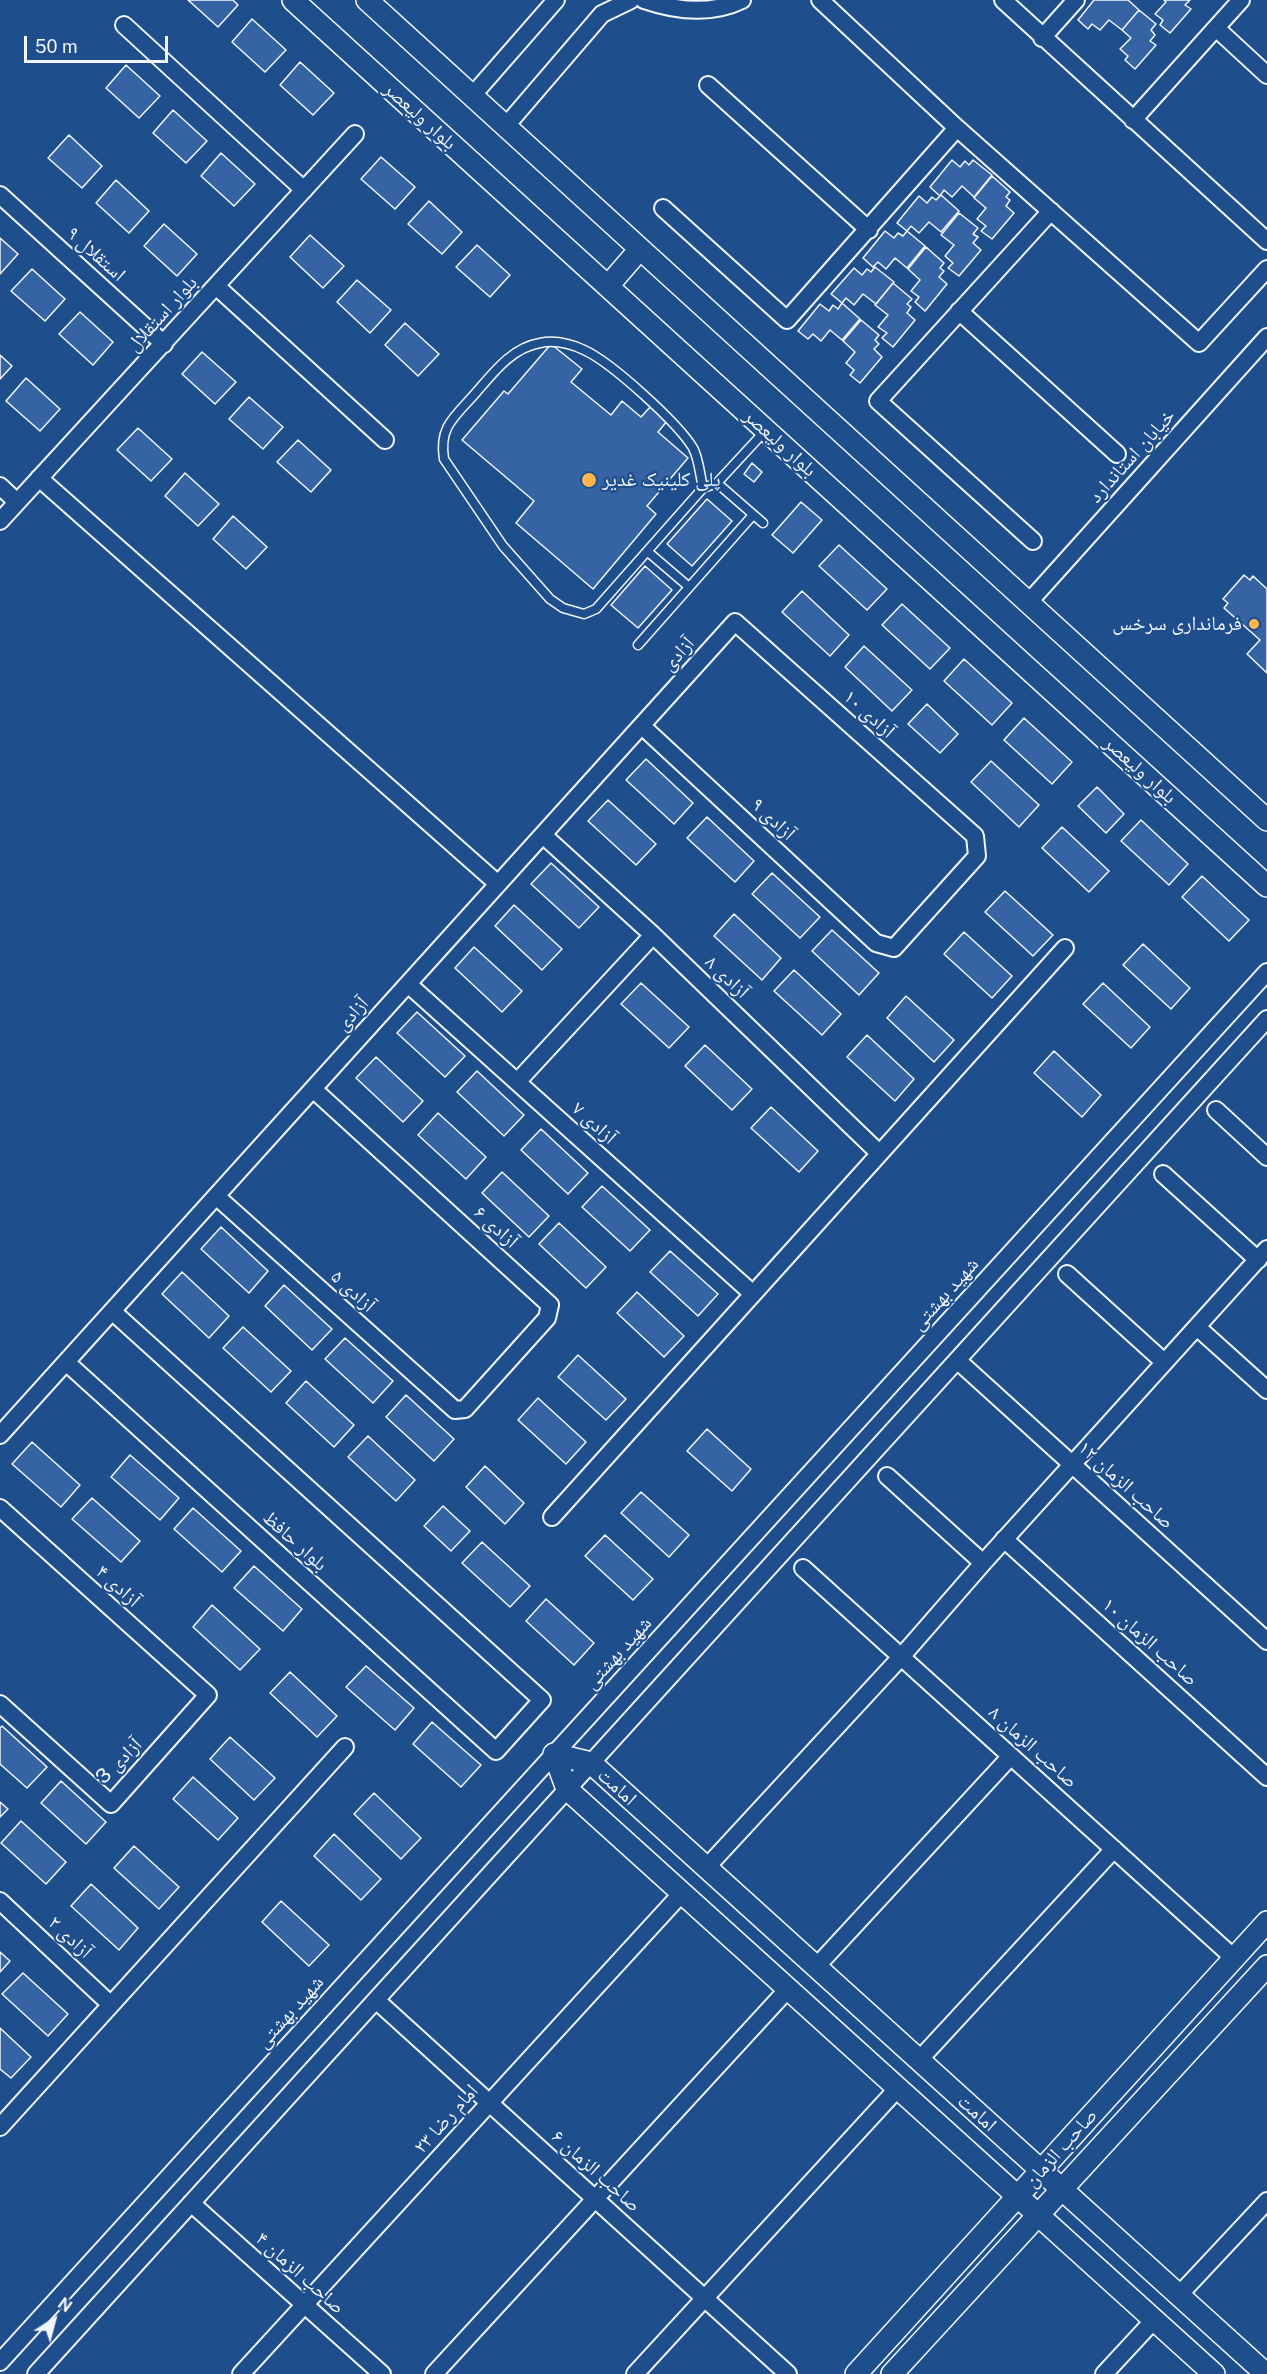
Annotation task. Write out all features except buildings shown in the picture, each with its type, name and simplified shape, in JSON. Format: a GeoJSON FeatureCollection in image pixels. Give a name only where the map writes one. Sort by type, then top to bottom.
{"type":"FeatureCollection","features":[{"type":"Feature","properties":{"kind":"street","name":"بلوار ولیعصر"},"geometry":{"type":"LineString","coordinates":[[293,0],[1267,886]]}},
{"type":"Feature","properties":{"kind":"street"},"geometry":{"type":"LineString","coordinates":[[367,0],[1267,820]]}},
{"type":"Feature","properties":{"kind":"street"},"geometry":{"type":"LineString","coordinates":[[472,96],[556,0]]}},
{"type":"Feature","properties":{"kind":"street"},"geometry":{"type":"LineString","coordinates":[[505,127],[603,14],[631,0]]}},
{"type":"Feature","properties":{"kind":"street"},"geometry":{"type":"LineString","coordinates":[[644,0],[668,8],[700,11],[733,5],[742,0]]}},
{"type":"Feature","properties":{"kind":"street"},"geometry":{"type":"LineString","coordinates":[[820,0],[957,128],[1199,344],[1267,269]]}},
{"type":"Feature","properties":{"kind":"street"},"geometry":{"type":"LineString","coordinates":[[1003,0],[1267,241]]}},
{"type":"Feature","properties":{"kind":"street"},"geometry":{"type":"LineString","coordinates":[[1042,38],[1077,0]]}},
{"type":"Feature","properties":{"kind":"street"},"geometry":{"type":"LineString","coordinates":[[1133,120],[1241,0]]}},
{"type":"Feature","properties":{"kind":"street"},"geometry":{"type":"LineString","coordinates":[[124,25],[304,190]]}},
{"type":"Feature","properties":{"kind":"street"},"geometry":{"type":"LineString","coordinates":[[1216,28],[1267,75]]}},
{"type":"Feature","properties":{"kind":"street"},"geometry":{"type":"LineString","coordinates":[[708,85],[869,230]]}},
{"type":"Feature","properties":{"kind":"street"},"geometry":{"type":"LineString","coordinates":[[663,208],[787,320],[957,128]]}},
{"type":"Feature","properties":{"kind":"street","name":"بلوار استقلال"},"geometry":{"type":"LineString","coordinates":[[0,521],[355,134]]}},
{"type":"Feature","properties":{"kind":"street","name":"استقلال ۹"},"geometry":{"type":"LineString","coordinates":[[0,195],[164,344]]}},
{"type":"Feature","properties":{"kind":"street"},"geometry":{"type":"LineString","coordinates":[[1033,542],[878,401],[1051,211]]}},
{"type":"Feature","properties":{"kind":"street"},"geometry":{"type":"LineString","coordinates":[[608,286],[640,249]]}},
{"type":"Feature","properties":{"kind":"street"},"geometry":{"type":"LineString","coordinates":[[216,286],[386,440]]}},
{"type":"Feature","properties":{"kind":"street"},"geometry":{"type":"LineString","coordinates":[[959,311],[1117,454]]}},
{"type":"Feature","properties":{"kind":"street","name":"خیابان استاندارد"},"geometry":{"type":"LineString","coordinates":[[1029,603],[1267,337]]}},
{"type":"Feature","properties":{"kind":"street"},"geometry":{"type":"LineString","coordinates":[[39,478],[498,884]]}},
{"type":"Feature","properties":{"kind":"street"},"geometry":{"type":"LineString","coordinates":[[0,486],[18,502]]}},
{"type":"Feature","properties":{"kind":"street","name":"آزادی"},"geometry":{"type":"LineString","coordinates":[[0,1435],[735,622]]}},
{"type":"Feature","properties":{"kind":"street","name":"آزادی ۱۰"},"geometry":{"type":"LineString","coordinates":[[735,622],[975,836],[977,856],[894,948],[876,943]]}},
{"type":"Feature","properties":{"kind":"street","name":"آزادی ۹"},"geometry":{"type":"LineString","coordinates":[[642,726],[876,943]]}},
{"type":"Feature","properties":{"kind":"street","name":"آزادی ۸"},"geometry":{"type":"LineString","coordinates":[[543,835],[652,935],[879,1153]]}},
{"type":"Feature","properties":{"kind":"street"},"geometry":{"type":"LineString","coordinates":[[517,1082],[652,935]]}},
{"type":"Feature","properties":{"kind":"street"},"geometry":{"type":"LineString","coordinates":[[552,1517],[1065,948]]}},
{"type":"Feature","properties":{"kind":"street","name":"شهید بهشتی"},"geometry":{"type":"LineString","coordinates":[[0,2362],[1267,972]]}},
{"type":"Feature","properties":{"kind":"street","name":"آزادی ۷"},"geometry":{"type":"LineString","coordinates":[[408,984],[753,1294]]}},
{"type":"Feature","properties":{"kind":"street"},"geometry":{"type":"LineString","coordinates":[[36,2374],[1267,1019]]}},
{"type":"Feature","properties":{"kind":"street","name":"آزادی ۶"},"geometry":{"type":"LineString","coordinates":[[313,1089],[550,1305],[547,1318],[465,1409]]}},
{"type":"Feature","properties":{"kind":"street"},"geometry":{"type":"LineString","coordinates":[[1216,1110],[1267,1157]]}},
{"type":"Feature","properties":{"kind":"street"},"geometry":{"type":"LineString","coordinates":[[706,1868],[901,1657],[982,1563],[1262,1254],[1163,1174]]}},
{"type":"Feature","properties":{"kind":"street","name":"آزادی ۵"},"geometry":{"type":"LineString","coordinates":[[216,1196],[455,1410],[465,1409]]}},
{"type":"Feature","properties":{"kind":"street"},"geometry":{"type":"LineString","coordinates":[[1067,1274],[1164,1362]]}},
{"type":"Feature","properties":{"kind":"street","name":"بلوار حافظ"},"geometry":{"type":"LineString","coordinates":[[66,1362],[496,1751],[542,1700],[112,1311]]}},
{"type":"Feature","properties":{"kind":"street"},"geometry":{"type":"LineString","coordinates":[[1197,1327],[1267,1390]]}},
{"type":"Feature","properties":{"kind":"street","name":"صاحب الزمان ۱۲"},"geometry":{"type":"LineString","coordinates":[[957,1360],[1267,1641]]}},
{"type":"Feature","properties":{"kind":"street"},"geometry":{"type":"LineString","coordinates":[[887,1476],[982,1563]]}},
{"type":"Feature","properties":{"kind":"street","name":"آزادی ۴"},"geometry":{"type":"LineString","coordinates":[[0,1508],[208,1695]]}},
{"type":"Feature","properties":{"kind":"street","name":"صاحب الزمان ۱۰"},"geometry":{"type":"LineString","coordinates":[[1004,1539],[1267,1777]]}},
{"type":"Feature","properties":{"kind":"street","name":"صاحب الزمان ۸"},"geometry":{"type":"LineString","coordinates":[[803,1568],[1234,1958]]}},
{"type":"Feature","properties":{"kind":"street","name":"آزادی 3"},"geometry":{"type":"LineString","coordinates":[[0,1704],[111,1804],[208,1695]]}},
{"type":"Feature","properties":{"kind":"street"},"geometry":{"type":"LineString","coordinates":[[0,2127],[345,1747]]}},
{"type":"Feature","properties":{"kind":"street","name":"امامت"},"geometry":{"type":"LineString","coordinates":[[554,1754],[591,1763],[1266,2374]]}},
{"type":"Feature","properties":{"kind":"street","name":"امامت"},"geometry":{"type":"LineString","coordinates":[[554,1754],[567,1790],[1214,2374]]}},
{"type":"Feature","properties":{"kind":"street"},"geometry":{"type":"LineString","coordinates":[[816,1966],[1011,1756]]}},
{"type":"Feature","properties":{"kind":"street"},"geometry":{"type":"LineString","coordinates":[[919,2060],[1114,1850]]}},
{"type":"Feature","properties":{"kind":"street","name":"امام رضا ۲۳"},"geometry":{"type":"LineString","coordinates":[[241,2374],[682,1893]]}},
{"type":"Feature","properties":{"kind":"street","name":"آزادی ۲"},"geometry":{"type":"LineString","coordinates":[[0,1901],[110,2004]]}},
{"type":"Feature","properties":{"kind":"street","name":"صاحب الزمان"},"geometry":{"type":"LineString","coordinates":[[856,2374],[1267,1922]]}},
{"type":"Feature","properties":{"kind":"street"},"geometry":{"type":"LineString","coordinates":[[1234,1958],[1264,1977]]}},
{"type":"Feature","properties":{"kind":"street","name":"صاحب الزمان"},"geometry":{"type":"LineString","coordinates":[[892,2374],[1061,2189],[1264,1977]]}},
{"type":"Feature","properties":{"kind":"street"},"geometry":{"type":"LineString","coordinates":[[434,2374],[788,1989]]}},
{"type":"Feature","properties":{"kind":"street","name":"صاحب الزمان ۶"},"geometry":{"type":"LineString","coordinates":[[376,2000],[788,2374]]}},
{"type":"Feature","properties":{"kind":"street"},"geometry":{"type":"LineString","coordinates":[[635,2374],[898,2088]]}},
{"type":"Feature","properties":{"kind":"street"},"geometry":{"type":"LineString","coordinates":[[1179,2295],[1267,2201]]}},
{"type":"Feature","properties":{"kind":"street","name":"صاحب الزمان ۴"},"geometry":{"type":"LineString","coordinates":[[191,2203],[382,2374]]}},
{"type":"Feature","properties":{"kind":"street"},"geometry":{"type":"LineString","coordinates":[[1104,2374],[1154,2320]]}},
{"type":"Feature","properties":{"kind":"lane"},"geometry":{"type":"LineString","coordinates":[[703,488],[694,450],[679,428],[606,364],[584,350],[559,342],[539,343],[508,357],[452,418],[444,432],[442,444],[444,459],[503,546],[550,599],[563,608],[584,614],[596,609],[703,488],[717,483],[766,430]]}},
{"type":"Feature","properties":{"kind":"lane"},"geometry":{"type":"LineString","coordinates":[[717,483],[763,524]]}},
{"type":"Feature","properties":{"kind":"lane"},"geometry":{"type":"LineString","coordinates":[[638,645],[753,514]]}},
{"type":"Feature","properties":{"kind":"lane"},"geometry":{"type":"LineString","coordinates":[[647,551],[689,587]]}},
{"type":"Feature","properties":{"kind":"place","name":"پلی کلینیک غدیر"},"geometry":{"type":"Point","coordinates":[589,480]}},
{"type":"Feature","properties":{"kind":"place","name":"فرمانداری سرخس"},"geometry":{"type":"Point","coordinates":[1254,624]}}]}
